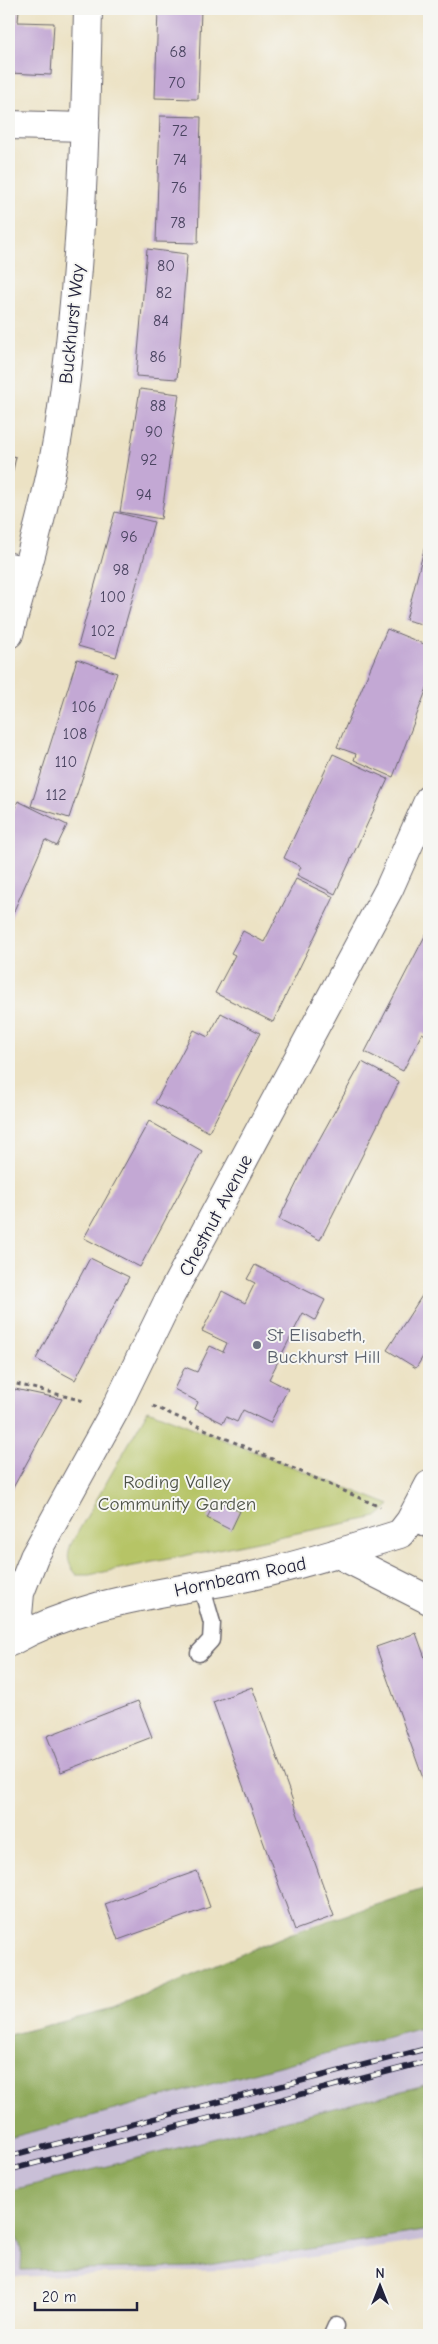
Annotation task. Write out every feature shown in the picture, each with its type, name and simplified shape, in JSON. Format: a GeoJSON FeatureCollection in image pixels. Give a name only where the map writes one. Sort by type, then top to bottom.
{"type":"FeatureCollection","features":[{"type":"Feature","properties":{"kind":"street","name":"Buckhurst Way"},"geometry":{"type":"LineString","coordinates":[[9,634],[18,569],[57,437],[72,335],[79,252],[88,9]]}},
{"type":"Feature","properties":{"kind":"street"},"geometry":{"type":"LineString","coordinates":[[9,125],[85,127]]}},
{"type":"Feature","properties":{"kind":"street","name":"Chestnut Avenue"},"geometry":{"type":"LineString","coordinates":[[17,1638],[20,1593],[34,1558],[115,1410],[170,1298],[389,889],[429,799]]}},
{"type":"Feature","properties":{"kind":"street","name":"Hornbeam Road"},"geometry":{"type":"LineString","coordinates":[[17,1638],[84,1609],[248,1577],[336,1554],[400,1534],[420,1525],[429,1484]]}},
{"type":"Feature","properties":{"kind":"street"},"geometry":{"type":"LineString","coordinates":[[336,1554],[429,1600]]}},
{"type":"Feature","properties":{"kind":"lane"},"geometry":{"type":"LineString","coordinates":[[199,1653],[212,1640],[212,1623],[200,1585]]}},
{"type":"Feature","properties":{"kind":"path"},"geometry":{"type":"LineString","coordinates":[[9,1382],[115,1410],[146,1403],[420,1525]]}},
{"type":"Feature","properties":{"kind":"shaded area"},"geometry":{"type":"Polygon","coordinates":[[[429,1887],[429,2240],[222,2270],[9,2277],[9,2035],[113,2009],[289,1934],[429,1887]]]}},
{"type":"Feature","properties":{"kind":"green space","name":"Roding Valley Community Garden"},"geometry":{"type":"Polygon","coordinates":[[[148,1410],[390,1505],[377,1517],[89,1575],[77,1575],[69,1561],[71,1544],[148,1410]]]}},
{"type":"Feature","properties":{"kind":"green space"},"geometry":{"type":"Polygon","coordinates":[[[429,1887],[429,2026],[9,2138],[9,2035],[113,2009],[289,1934],[429,1887]]]}},
{"type":"Feature","properties":{"kind":"green space"},"geometry":{"type":"Polygon","coordinates":[[[429,2084],[429,2230],[196,2267],[21,2270],[22,2249],[9,2222],[9,2191],[429,2084]]]}},
{"type":"Feature","properties":{"kind":"building"},"geometry":{"type":"Polygon","coordinates":[[[9,9],[19,9],[18,22],[54,23],[51,75],[9,73],[9,9]]]}},
{"type":"Feature","properties":{"kind":"building"},"geometry":{"type":"Polygon","coordinates":[[[158,9],[201,9],[198,99],[155,98],[158,9]]]}},
{"type":"Feature","properties":{"kind":"building"},"geometry":{"type":"Polygon","coordinates":[[[160,116],[201,117],[198,243],[156,242],[160,116]]]}},
{"type":"Feature","properties":{"kind":"building"},"geometry":{"type":"Polygon","coordinates":[[[147,249],[187,254],[177,379],[136,376],[147,249]]]}},
{"type":"Feature","properties":{"kind":"building"},"geometry":{"type":"Polygon","coordinates":[[[140,389],[179,394],[161,519],[120,512],[140,389]]]}},
{"type":"Feature","properties":{"kind":"building"},"geometry":{"type":"Polygon","coordinates":[[[9,455],[16,457],[10,484],[9,484],[9,455]]]}},
{"type":"Feature","properties":{"kind":"building"},"geometry":{"type":"Polygon","coordinates":[[[115,512],[154,522],[116,657],[78,646],[115,512]]]}},
{"type":"Feature","properties":{"kind":"building"},"geometry":{"type":"Polygon","coordinates":[[[429,530],[429,626],[406,620],[429,530]]]}},
{"type":"Feature","properties":{"kind":"building"},"geometry":{"type":"Polygon","coordinates":[[[387,629],[429,646],[429,683],[393,777],[354,760],[356,754],[337,747],[387,629]]]}},
{"type":"Feature","properties":{"kind":"building"},"geometry":{"type":"Polygon","coordinates":[[[77,659],[117,673],[69,818],[31,806],[77,659]]]}},
{"type":"Feature","properties":{"kind":"building"},"geometry":{"type":"Polygon","coordinates":[[[333,754],[388,779],[335,894],[297,875],[301,867],[284,858],[333,754]]]}},
{"type":"Feature","properties":{"kind":"building"},"geometry":{"type":"Polygon","coordinates":[[[18,801],[67,825],[57,846],[45,840],[9,922],[9,821],[18,801]]]}},
{"type":"Feature","properties":{"kind":"building"},"geometry":{"type":"Polygon","coordinates":[[[296,879],[334,897],[273,1022],[215,993],[235,955],[231,953],[243,931],[264,942],[296,879]]]}},
{"type":"Feature","properties":{"kind":"building"},"geometry":{"type":"Polygon","coordinates":[[[426,934],[429,935],[429,1037],[422,1033],[403,1071],[365,1052],[426,934]]]}},
{"type":"Feature","properties":{"kind":"building"},"geometry":{"type":"Polygon","coordinates":[[[221,1013],[260,1033],[209,1132],[155,1103],[194,1030],[208,1037],[221,1013]]]}},
{"type":"Feature","properties":{"kind":"building"},"geometry":{"type":"Polygon","coordinates":[[[362,1062],[399,1082],[320,1240],[279,1219],[310,1156],[362,1062]]]}},
{"type":"Feature","properties":{"kind":"building"},"geometry":{"type":"Polygon","coordinates":[[[149,1121],[202,1151],[140,1267],[84,1238],[149,1121]]]}},
{"type":"Feature","properties":{"kind":"building"},"geometry":{"type":"Polygon","coordinates":[[[90,1258],[129,1277],[75,1380],[36,1359],[90,1258]]]}},
{"type":"Feature","properties":{"kind":"building","name":"St Elisabeth, Buckhurst Hill"},"geometry":{"type":"Polygon","coordinates":[[[255,1265],[325,1300],[315,1320],[303,1313],[269,1379],[288,1389],[270,1423],[243,1410],[237,1422],[226,1417],[223,1423],[195,1409],[198,1402],[174,1389],[185,1367],[197,1372],[210,1346],[223,1352],[227,1343],[202,1331],[222,1291],[245,1303],[255,1283],[247,1279],[255,1265]]]}},
{"type":"Feature","properties":{"kind":"building"},"geometry":{"type":"Polygon","coordinates":[[[425,1291],[429,1294],[429,1351],[427,1350],[416,1368],[387,1350],[425,1291]]]}},
{"type":"Feature","properties":{"kind":"building"},"geometry":{"type":"Polygon","coordinates":[[[15,1389],[62,1399],[9,1495],[9,1400],[15,1389]]]}},
{"type":"Feature","properties":{"kind":"building"},"geometry":{"type":"Polygon","coordinates":[[[216,1500],[240,1511],[231,1530],[207,1518],[216,1500]]]}},
{"type":"Feature","properties":{"kind":"building"},"geometry":{"type":"Polygon","coordinates":[[[416,1633],[429,1669],[429,1795],[376,1647],[416,1633]]]}},
{"type":"Feature","properties":{"kind":"building"},"geometry":{"type":"Polygon","coordinates":[[[252,1687],[334,1916],[295,1930],[213,1702],[252,1687]]]}},
{"type":"Feature","properties":{"kind":"building"},"geometry":{"type":"Polygon","coordinates":[[[138,1701],[152,1737],[61,1772],[47,1736],[138,1701]]]}},
{"type":"Feature","properties":{"kind":"building"},"geometry":{"type":"Polygon","coordinates":[[[197,1871],[210,1907],[118,1940],[105,1904],[197,1871]]]}},
{"type":"Feature","properties":{"kind":"railway"},"geometry":{"type":"LineString","coordinates":[[9,2156],[429,2048]]}},
{"type":"Feature","properties":{"kind":"railway"},"geometry":{"type":"LineString","coordinates":[[9,2170],[429,2061]]}},
{"type":"Feature","properties":{"kind":"place","name":"St Elisabeth, Buckhurst Hill"},"geometry":{"type":"Point","coordinates":[257,1345]}}]}
